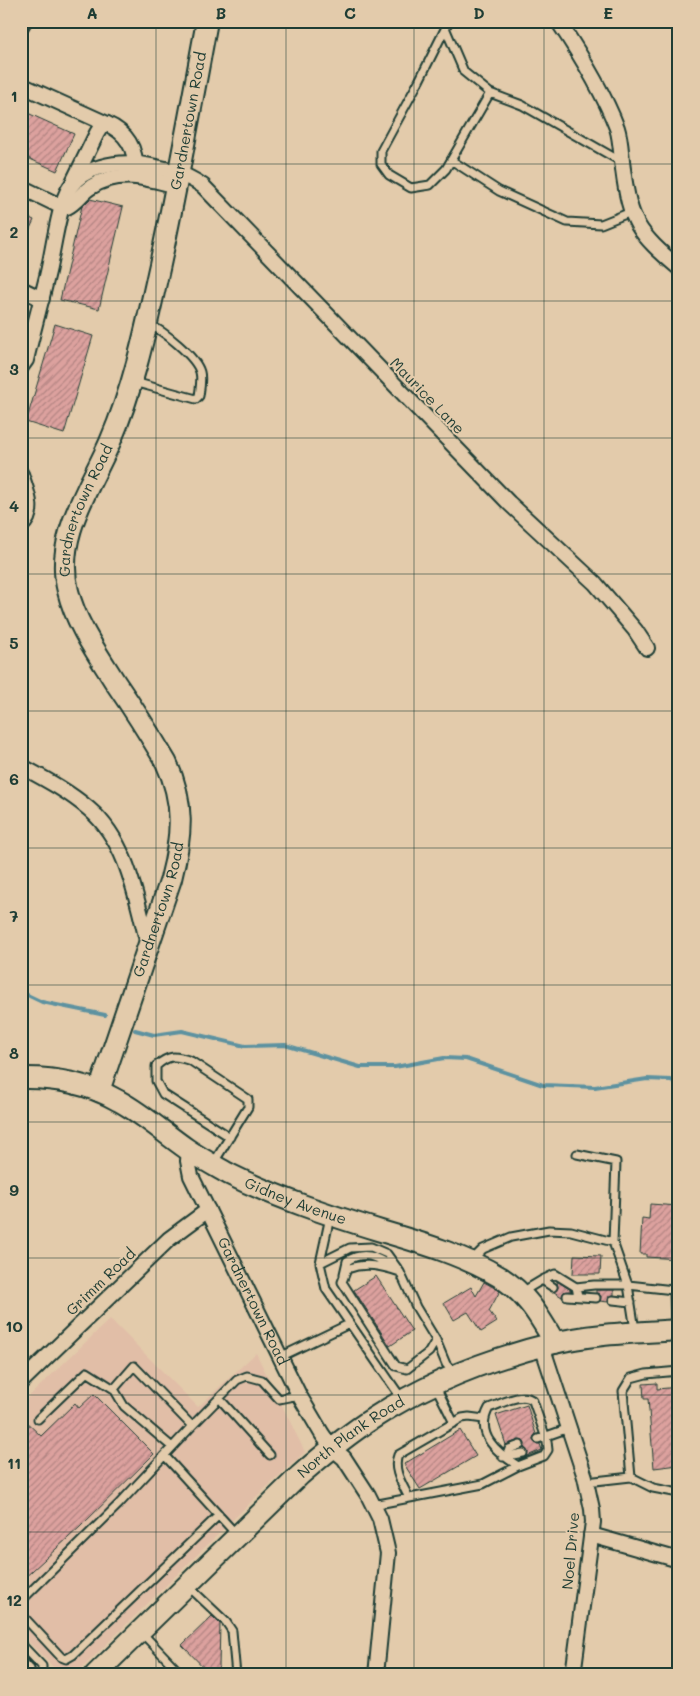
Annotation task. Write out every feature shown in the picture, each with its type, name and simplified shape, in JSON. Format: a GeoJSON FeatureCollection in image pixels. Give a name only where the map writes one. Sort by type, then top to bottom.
{"type":"FeatureCollection","features":[{"type":"Feature","properties":{"kind":"street"},"geometry":{"type":"LineString","coordinates":[[21,26],[24,21]]}},
{"type":"Feature","properties":{"kind":"street","name":"Gardnertown Road"},"geometry":{"type":"LineString","coordinates":[[99,1092],[171,879],[179,848],[180,824],[174,778],[150,734],[87,639],[68,590],[66,574],[68,541],[78,508],[110,442],[132,382],[147,324],[178,179],[207,21]]}},
{"type":"Feature","properties":{"kind":"street"},"geometry":{"type":"LineString","coordinates":[[558,21],[603,97],[618,130],[627,198],[638,228],[652,245],[679,268]]}},
{"type":"Feature","properties":{"kind":"street"},"geometry":{"type":"LineString","coordinates":[[21,85],[118,129],[126,137],[134,154],[135,170]]}},
{"type":"Feature","properties":{"kind":"street"},"geometry":{"type":"LineString","coordinates":[[21,367],[26,360],[42,299],[62,207],[97,132],[102,125],[107,124]]}},
{"type":"Feature","properties":{"kind":"street"},"geometry":{"type":"LineString","coordinates":[[70,187],[78,179],[104,166],[117,164],[135,170]]}},
{"type":"Feature","properties":{"kind":"street"},"geometry":{"type":"LineString","coordinates":[[21,187],[62,207],[68,207],[89,188],[102,180],[135,170]]}},
{"type":"Feature","properties":{"kind":"street","name":"Maurice Lane"},"geometry":{"type":"LineString","coordinates":[[135,170],[203,186],[508,503],[595,583],[635,630],[647,648]]}},
{"type":"Feature","properties":{"kind":"street"},"geometry":{"type":"LineString","coordinates":[[21,289],[42,299]]}},
{"type":"Feature","properties":{"kind":"street"},"geometry":{"type":"LineString","coordinates":[[21,474],[29,507],[28,517],[21,526]]}},
{"type":"Feature","properties":{"kind":"street"},"geometry":{"type":"LineString","coordinates":[[21,766],[63,788],[91,810],[110,833],[132,881],[148,945]]}},
{"type":"Feature","properties":{"kind":"street","name":"Gidney Avenue"},"geometry":{"type":"LineString","coordinates":[[21,1078],[48,1078],[69,1082],[99,1092],[118,1100],[189,1150],[230,1174],[298,1204],[429,1245],[470,1262],[499,1277],[520,1292],[537,1313],[548,1344]]}},
{"type":"Feature","properties":{"kind":"street","name":"Gardnertown Road"},"geometry":{"type":"LineString","coordinates":[[189,1150],[188,1161],[191,1176],[279,1357],[299,1395],[332,1448],[344,1458],[380,1520],[388,1553],[376,1675]]}},
{"type":"Feature","properties":{"kind":"street","name":"Grimm Road"},"geometry":{"type":"LineString","coordinates":[[21,1382],[169,1239],[208,1210]]}},
{"type":"Feature","properties":{"kind":"street","name":"North Plank Road"},"geometry":{"type":"LineString","coordinates":[[94,1675],[300,1475],[332,1448],[376,1416],[456,1375],[548,1344],[578,1339],[677,1330]]}},
{"type":"Feature","properties":{"kind":"street","name":"Noel Drive"},"geometry":{"type":"LineString","coordinates":[[548,1344],[592,1509],[593,1522],[574,1675]]}},
{"type":"Feature","properties":{"kind":"street"},"geometry":{"type":"LineString","coordinates":[[591,1535],[679,1560]]}},
{"type":"Feature","properties":{"kind":"lane"},"geometry":{"type":"LineString","coordinates":[[449,21],[446,30],[381,151],[380,164],[390,175],[411,188],[430,184],[446,169],[490,93]]}},
{"type":"Feature","properties":{"kind":"lane"},"geometry":{"type":"LineString","coordinates":[[446,30],[464,72],[490,93],[522,105],[622,162]]}},
{"type":"Feature","properties":{"kind":"lane"},"geometry":{"type":"LineString","coordinates":[[451,160],[499,191],[567,222],[601,224],[631,212]]}},
{"type":"Feature","properties":{"kind":"lane"},"geometry":{"type":"LineString","coordinates":[[132,382],[196,399],[199,396],[201,374],[197,365],[174,341],[156,327],[147,324]]}},
{"type":"Feature","properties":{"kind":"lane"},"geometry":{"type":"LineString","coordinates":[[213,1164],[230,1137],[248,1106],[248,1100],[191,1061],[180,1057],[166,1058],[156,1066],[156,1081],[163,1094],[230,1137]]}},
{"type":"Feature","properties":{"kind":"lane"},"geometry":{"type":"LineString","coordinates":[[577,1154],[616,1162],[613,1242],[628,1286],[635,1333]]}},
{"type":"Feature","properties":{"kind":"lane"},"geometry":{"type":"LineString","coordinates":[[331,1215],[320,1263],[326,1289],[403,1401]]}},
{"type":"Feature","properties":{"kind":"lane"},"geometry":{"type":"LineString","coordinates":[[470,1262],[483,1249],[511,1237],[549,1230],[571,1231],[613,1242]]}},
{"type":"Feature","properties":{"kind":"lane"},"geometry":{"type":"LineString","coordinates":[[320,1263],[350,1248],[371,1247],[387,1254],[400,1272],[416,1307],[436,1340],[446,1364],[456,1375]]}},
{"type":"Feature","properties":{"kind":"lane"},"geometry":{"type":"LineString","coordinates":[[400,1272],[377,1265],[357,1266],[347,1270],[342,1282],[396,1366],[407,1369],[429,1352],[436,1340]]}},
{"type":"Feature","properties":{"kind":"lane"},"geometry":{"type":"LineString","coordinates":[[520,1292],[555,1274],[576,1286],[628,1286],[674,1290],[677,1330]]}},
{"type":"Feature","properties":{"kind":"lane"},"geometry":{"type":"LineString","coordinates":[[542,1280],[553,1287]]}},
{"type":"Feature","properties":{"kind":"lane"},"geometry":{"type":"LineString","coordinates":[[576,1286],[578,1296]]}},
{"type":"Feature","properties":{"kind":"lane"},"geometry":{"type":"LineString","coordinates":[[567,1296],[596,1298]]}},
{"type":"Feature","properties":{"kind":"lane"},"geometry":{"type":"LineString","coordinates":[[613,1300],[631,1302]]}},
{"type":"Feature","properties":{"kind":"lane"},"geometry":{"type":"LineString","coordinates":[[279,1357],[349,1324]]}},
{"type":"Feature","properties":{"kind":"lane"},"geometry":{"type":"LineString","coordinates":[[114,1389],[134,1366],[192,1426]]}},
{"type":"Feature","properties":{"kind":"lane"},"geometry":{"type":"LineString","coordinates":[[631,1477],[623,1391],[630,1378],[646,1374],[679,1371]]}},
{"type":"Feature","properties":{"kind":"lane"},"geometry":{"type":"LineString","coordinates":[[38,1419],[87,1372],[114,1389],[124,1406],[172,1447]]}},
{"type":"Feature","properties":{"kind":"lane"},"geometry":{"type":"LineString","coordinates":[[21,1601],[66,1558],[237,1380],[247,1376],[262,1380],[279,1399],[299,1395]]}},
{"type":"Feature","properties":{"kind":"lane"},"geometry":{"type":"LineString","coordinates":[[435,1385],[454,1422]]}},
{"type":"Feature","properties":{"kind":"lane"},"geometry":{"type":"LineString","coordinates":[[373,1505],[483,1484],[518,1466],[544,1456],[548,1450],[544,1446],[534,1401],[523,1396],[489,1408],[484,1419],[484,1427],[490,1443],[518,1466]]}},
{"type":"Feature","properties":{"kind":"lane"},"geometry":{"type":"LineString","coordinates":[[219,1398],[270,1455]]}},
{"type":"Feature","properties":{"kind":"lane"},"geometry":{"type":"LineString","coordinates":[[409,1498],[398,1474],[395,1462],[398,1456],[462,1418],[484,1419]]}},
{"type":"Feature","properties":{"kind":"lane"},"geometry":{"type":"LineString","coordinates":[[542,1437],[569,1428]]}},
{"type":"Feature","properties":{"kind":"lane"},"geometry":{"type":"LineString","coordinates":[[505,1456],[509,1449],[520,1445]]}},
{"type":"Feature","properties":{"kind":"lane"},"geometry":{"type":"LineString","coordinates":[[505,1456],[523,1453]]}},
{"type":"Feature","properties":{"kind":"lane"},"geometry":{"type":"LineString","coordinates":[[165,1456],[238,1536]]}},
{"type":"Feature","properties":{"kind":"lane"},"geometry":{"type":"LineString","coordinates":[[586,1482],[631,1477],[652,1488],[679,1493]]}},
{"type":"Feature","properties":{"kind":"lane"},"geometry":{"type":"LineString","coordinates":[[21,1614],[61,1657],[66,1659],[73,1655],[219,1515]]}},
{"type":"Feature","properties":{"kind":"lane"},"geometry":{"type":"LineString","coordinates":[[187,1586],[226,1622],[232,1631],[236,1675]]}},
{"type":"Feature","properties":{"kind":"lane"},"geometry":{"type":"LineString","coordinates":[[140,1631],[182,1675]]}},
{"type":"Feature","properties":{"kind":"lane"},"geometry":{"type":"LineString","coordinates":[[21,1644],[42,1666],[42,1675]]}},
{"type":"Feature","properties":{"kind":"lane"},"geometry":{"type":"LineString","coordinates":[[21,1660],[30,1669],[31,1675]]}},
{"type":"Feature","properties":{"kind":"shaded area"},"geometry":{"type":"Polygon","coordinates":[[[110,1319],[198,1407],[256,1353],[305,1452],[256,1497],[75,1675],[61,1675],[21,1634],[21,1404],[110,1319]]]}},
{"type":"Feature","properties":{"kind":"building"},"geometry":{"type":"Polygon","coordinates":[[[21,110],[74,134],[57,171],[21,155],[21,110]]]}},
{"type":"Feature","properties":{"kind":"building"},"geometry":{"type":"Polygon","coordinates":[[[90,199],[123,207],[99,309],[60,300],[82,206],[90,199]]]}},
{"type":"Feature","properties":{"kind":"building"},"geometry":{"type":"Polygon","coordinates":[[[21,214],[34,220],[21,248],[21,214]]]}},
{"type":"Feature","properties":{"kind":"building"},"geometry":{"type":"Polygon","coordinates":[[[55,324],[93,336],[64,434],[26,422],[55,324]]]}},
{"type":"Feature","properties":{"kind":"building"},"geometry":{"type":"Polygon","coordinates":[[[650,1204],[679,1206],[679,1259],[646,1257],[646,1254],[640,1254],[642,1218],[649,1219],[650,1204]]]}},
{"type":"Feature","properties":{"kind":"building"},"geometry":{"type":"Polygon","coordinates":[[[574,1255],[601,1256],[600,1274],[573,1274],[574,1255]]]}},
{"type":"Feature","properties":{"kind":"building"},"geometry":{"type":"Polygon","coordinates":[[[376,1276],[412,1331],[390,1346],[354,1290],[376,1276]]]}},
{"type":"Feature","properties":{"kind":"building"},"geometry":{"type":"Polygon","coordinates":[[[557,1281],[571,1291],[564,1292],[562,1297],[554,1292],[558,1288],[557,1281]]]}},
{"type":"Feature","properties":{"kind":"building"},"geometry":{"type":"Polygon","coordinates":[[[484,1282],[500,1291],[489,1311],[497,1322],[481,1332],[468,1312],[454,1320],[444,1303],[471,1287],[476,1296],[484,1282]]]}},
{"type":"Feature","properties":{"kind":"building"},"geometry":{"type":"Polygon","coordinates":[[[596,1290],[614,1290],[614,1295],[609,1296],[608,1302],[600,1301],[601,1296],[596,1293],[596,1290]]]}},
{"type":"Feature","properties":{"kind":"building"},"geometry":{"type":"Polygon","coordinates":[[[657,1383],[657,1389],[679,1387],[679,1465],[654,1468],[648,1399],[644,1399],[643,1384],[657,1383]]]}},
{"type":"Feature","properties":{"kind":"building"},"geometry":{"type":"Polygon","coordinates":[[[94,1394],[154,1454],[80,1527],[21,1581],[21,1417],[41,1436],[75,1403],[79,1408],[94,1394]]]}},
{"type":"Feature","properties":{"kind":"building"},"geometry":{"type":"Polygon","coordinates":[[[527,1405],[536,1434],[533,1440],[535,1443],[540,1444],[542,1450],[527,1456],[528,1452],[524,1448],[525,1444],[523,1441],[519,1440],[506,1445],[496,1415],[527,1405]]]}},
{"type":"Feature","properties":{"kind":"building"},"geometry":{"type":"Polygon","coordinates":[[[460,1430],[476,1456],[420,1489],[404,1464],[460,1430]]]}},
{"type":"Feature","properties":{"kind":"building"},"geometry":{"type":"Polygon","coordinates":[[[212,1616],[220,1624],[219,1667],[211,1675],[182,1645],[212,1616]]]}},
{"type":"Feature","properties":{"kind":"waterway"},"geometry":{"type":"LineString","coordinates":[[21,992],[42,1002],[105,1015]]}},
{"type":"Feature","properties":{"kind":"waterway"},"geometry":{"type":"LineString","coordinates":[[135,1030],[154,1035],[182,1031],[245,1046],[285,1045],[360,1067],[395,1067],[444,1058],[466,1059],[543,1085],[595,1087],[647,1079],[671,1080],[679,1084]]}}]}
